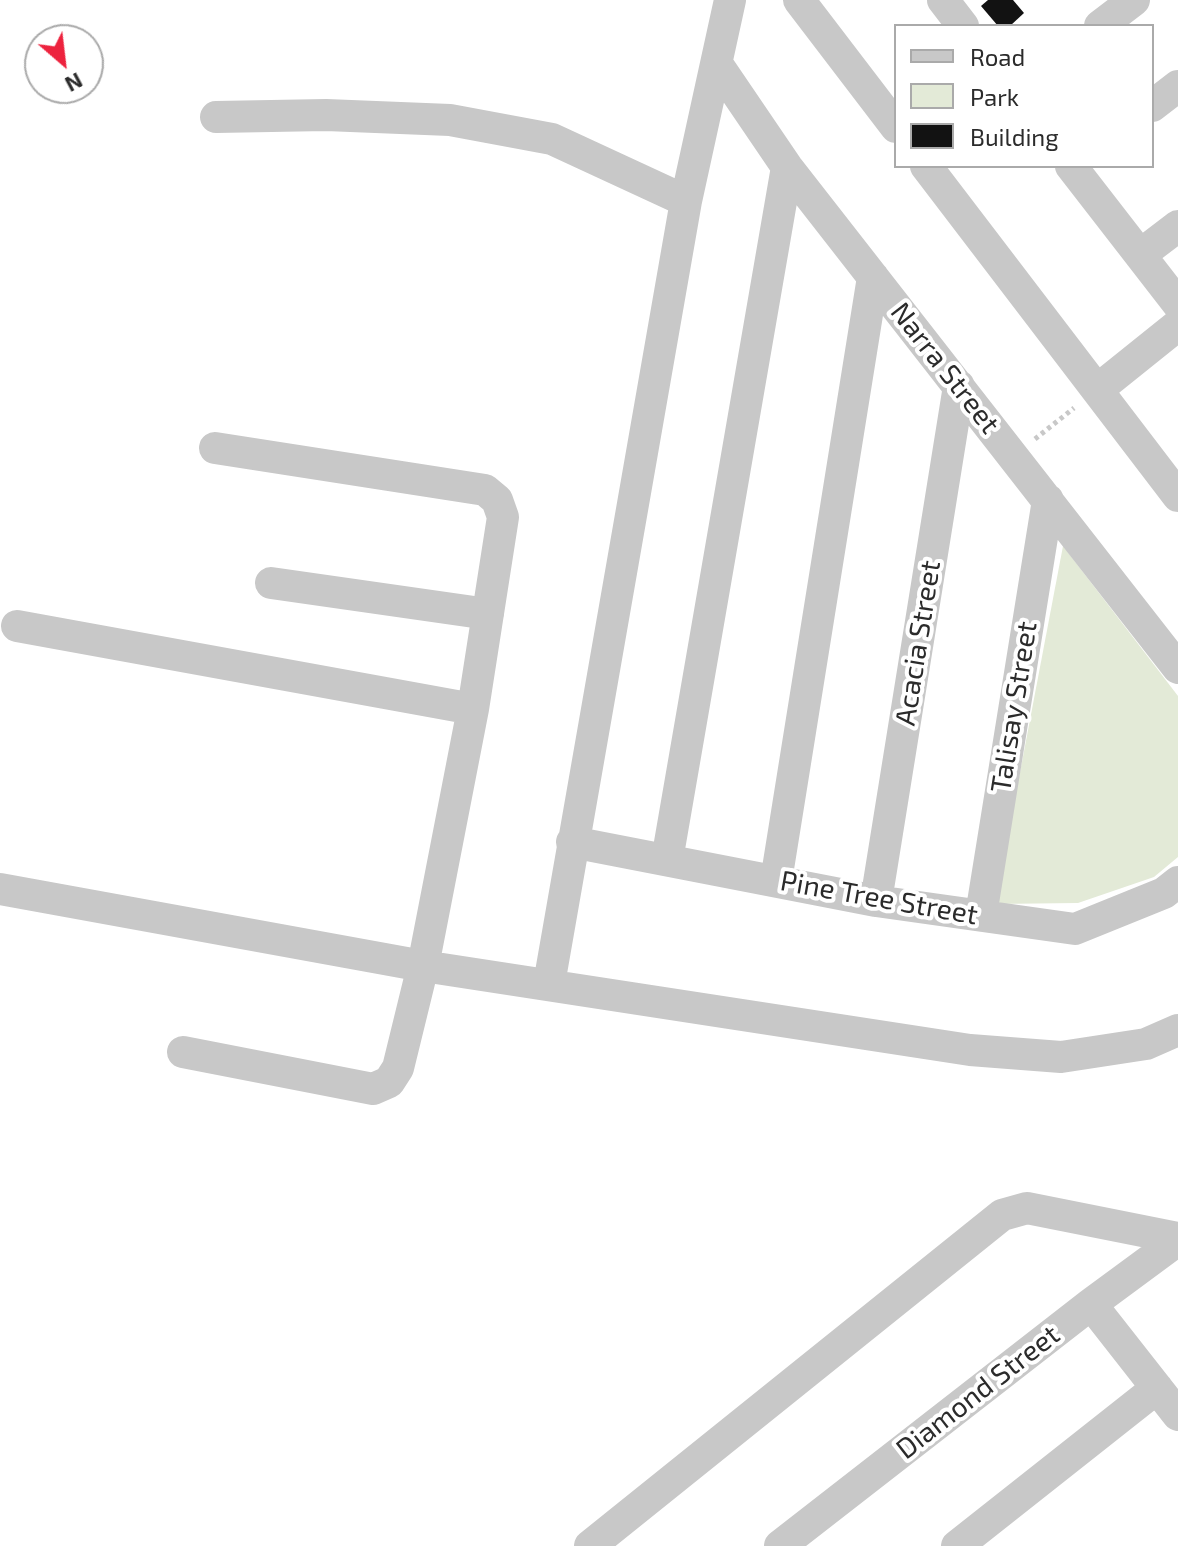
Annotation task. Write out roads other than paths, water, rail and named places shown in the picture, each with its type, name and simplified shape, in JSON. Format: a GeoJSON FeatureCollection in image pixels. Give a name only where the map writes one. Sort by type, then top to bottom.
{"type":"FeatureCollection","features":[{"type":"Feature","properties":{"kind":"street"},"geometry":{"type":"LineString","coordinates":[[549,984],[686,201],[730,0]]}},
{"type":"Feature","properties":{"kind":"street"},"geometry":{"type":"LineString","coordinates":[[799,0],[894,124]]}},
{"type":"Feature","properties":{"kind":"street"},"geometry":{"type":"LineString","coordinates":[[1103,24],[1134,0]]}},
{"type":"Feature","properties":{"kind":"street","name":"Narra Street"},"geometry":{"type":"LineString","coordinates":[[717,64],[787,167],[1178,668]]}},
{"type":"Feature","properties":{"kind":"street"},"geometry":{"type":"LineString","coordinates":[[1154,104],[1178,86]]}},
{"type":"Feature","properties":{"kind":"street"},"geometry":{"type":"LineString","coordinates":[[216,117],[326,115],[465,123],[552,139],[686,201]]}},
{"type":"Feature","properties":{"kind":"street"},"geometry":{"type":"LineString","coordinates":[[667,860],[787,167]]}},
{"type":"Feature","properties":{"kind":"street"},"geometry":{"type":"LineString","coordinates":[[928,168],[1178,496]]}},
{"type":"Feature","properties":{"kind":"street"},"geometry":{"type":"LineString","coordinates":[[1074,168],[1178,304]]}},
{"type":"Feature","properties":{"kind":"street"},"geometry":{"type":"LineString","coordinates":[[1140,255],[1178,226]]}},
{"type":"Feature","properties":{"kind":"street"},"geometry":{"type":"LineString","coordinates":[[776,881],[873,277]]}},
{"type":"Feature","properties":{"kind":"street"},"geometry":{"type":"LineString","coordinates":[[1097,390],[1178,325]]}},
{"type":"Feature","properties":{"kind":"street","name":"Acacia Street"},"geometry":{"type":"LineString","coordinates":[[876,901],[959,386]]}},
{"type":"Feature","properties":{"kind":"street"},"geometry":{"type":"LineString","coordinates":[[183,1052],[373,1089],[389,1082],[398,1068],[423,966],[473,709],[503,517],[497,500],[485,490],[215,448]]}},
{"type":"Feature","properties":{"kind":"street","name":"Talisay Street"},"geometry":{"type":"LineString","coordinates":[[981,915],[1048,500]]}},
{"type":"Feature","properties":{"kind":"street"},"geometry":{"type":"LineString","coordinates":[[271,583],[488,614]]}},
{"type":"Feature","properties":{"kind":"street"},"geometry":{"type":"LineString","coordinates":[[17,626],[473,709]]}},
{"type":"Feature","properties":{"kind":"street","name":"Pine Tree Street"},"geometry":{"type":"LineString","coordinates":[[572,842],[876,901],[1075,929],[1164,893],[1178,882]]}},
{"type":"Feature","properties":{"kind":"street"},"geometry":{"type":"LineString","coordinates":[[0,889],[423,966],[970,1050],[1061,1057],[1146,1044],[1178,1030]]}},
{"type":"Feature","properties":{"kind":"street"},"geometry":{"type":"LineString","coordinates":[[590,1546],[1002,1215],[1027,1208],[1178,1239]]}},
{"type":"Feature","properties":{"kind":"street","name":"Diamond Street"},"geometry":{"type":"LineString","coordinates":[[780,1546],[1178,1239]]}},
{"type":"Feature","properties":{"kind":"street"},"geometry":{"type":"LineString","coordinates":[[1091,1304],[1178,1415]]}},
{"type":"Feature","properties":{"kind":"street"},"geometry":{"type":"LineString","coordinates":[[957,1546],[1157,1388]]}}]}
